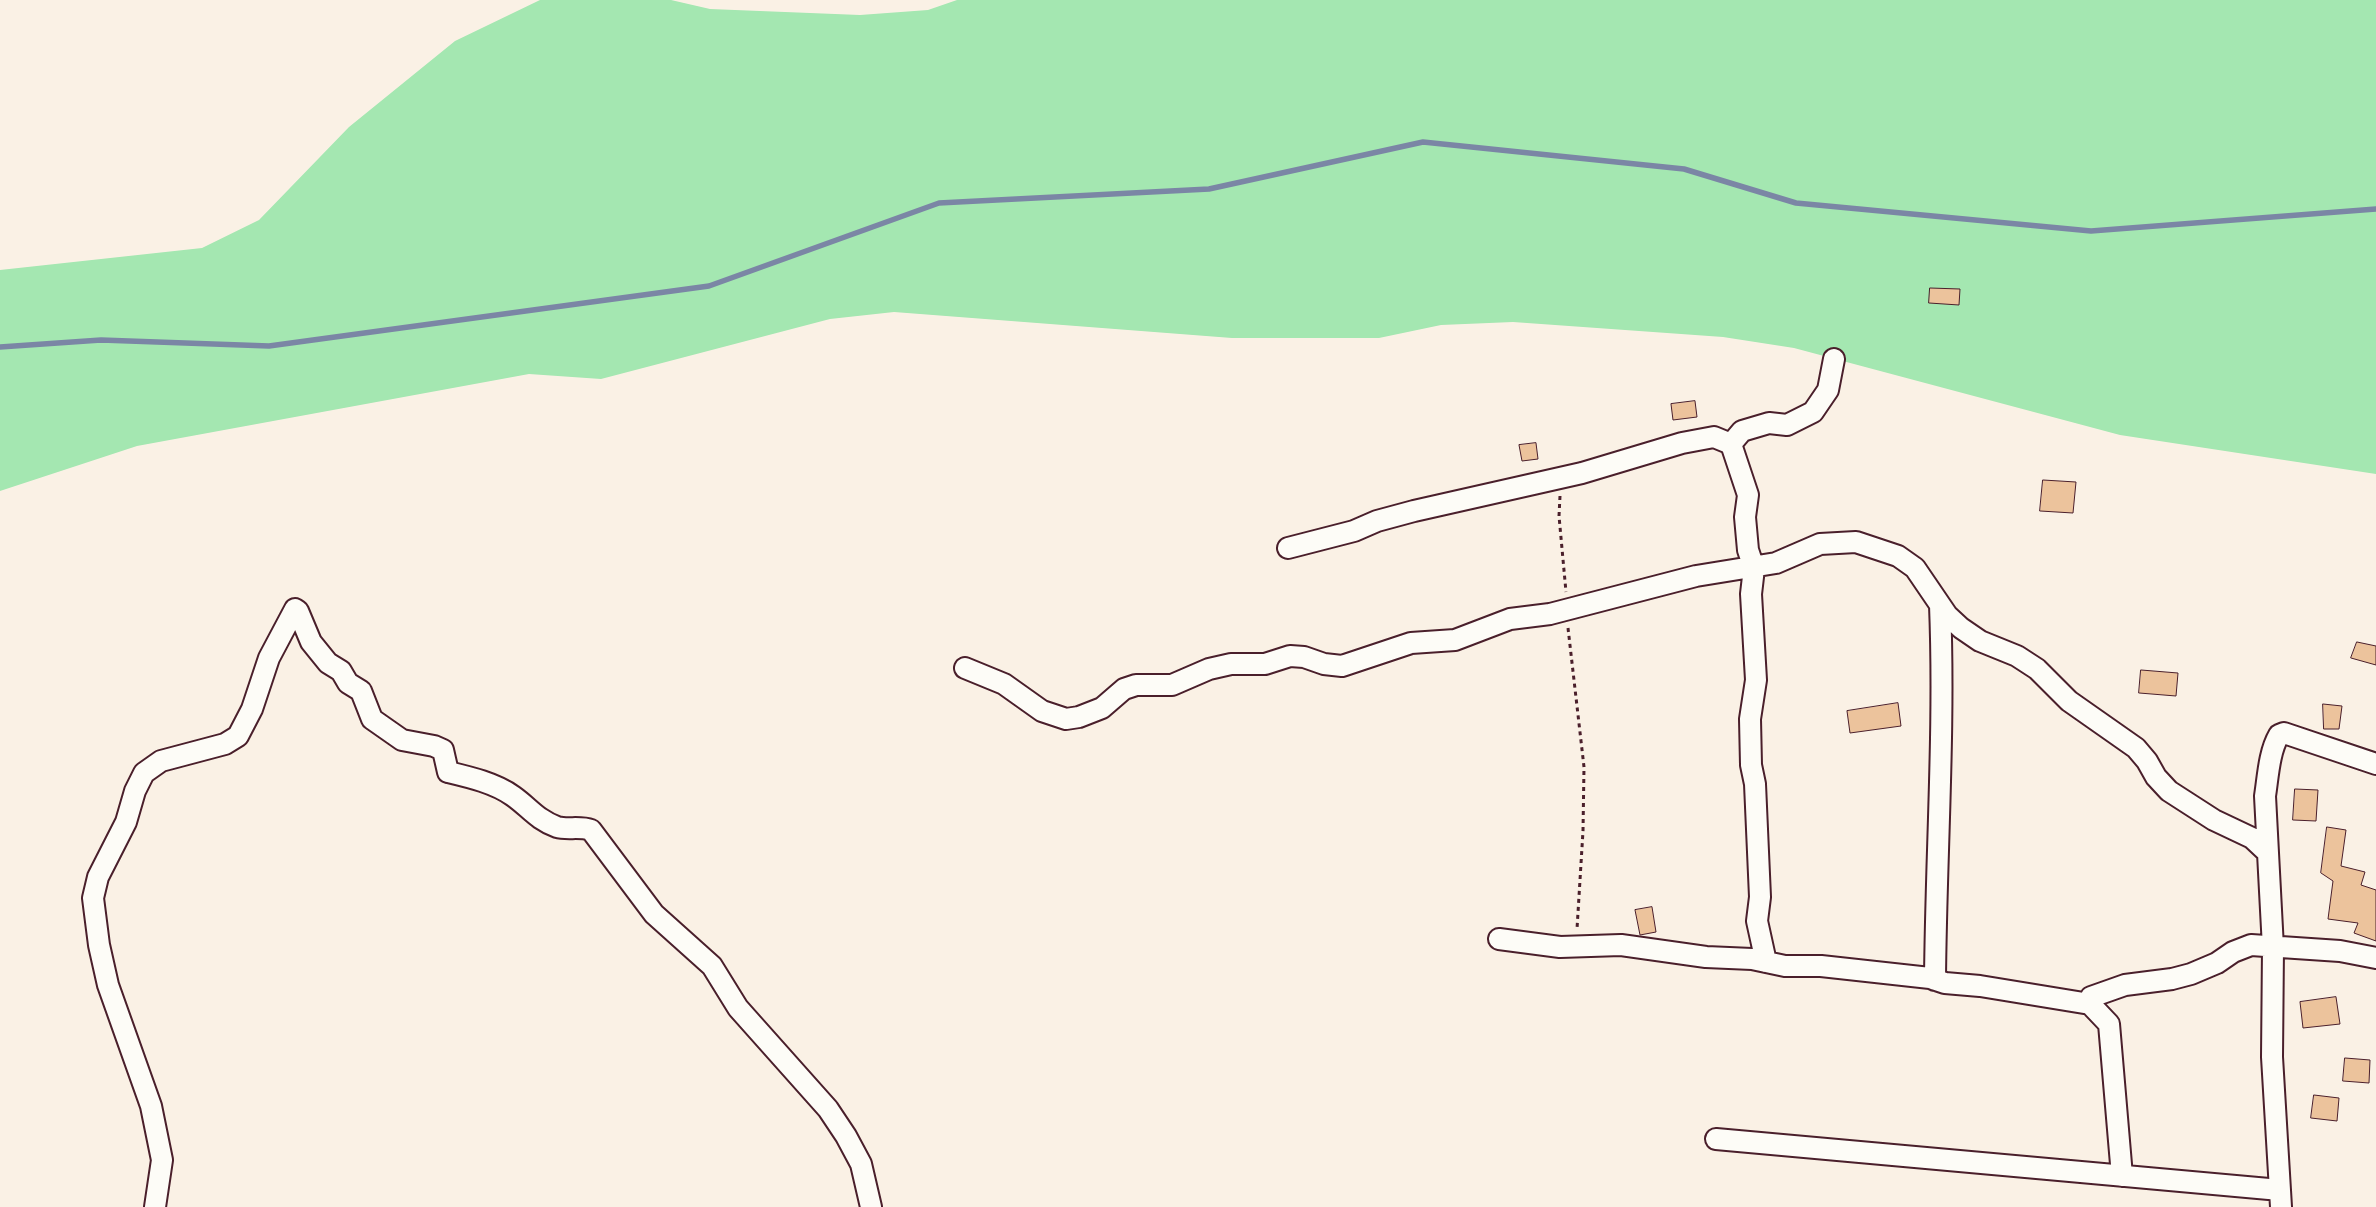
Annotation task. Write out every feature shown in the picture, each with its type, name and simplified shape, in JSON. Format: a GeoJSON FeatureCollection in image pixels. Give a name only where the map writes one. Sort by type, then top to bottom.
{"type":"FeatureCollection","features":[{"type":"Feature","properties":{"kind":"street"},"geometry":{"type":"LineString","coordinates":[[1731,444],[1742,431],[1769,423],[1787,425],[1813,412],[1828,390],[1834,359]]}},
{"type":"Feature","properties":{"kind":"street"},"geometry":{"type":"LineString","coordinates":[[1288,548],[1354,531],[1377,521],[1414,511],[1562,477],[1682,443],[1714,437],[1731,444],[1748,495],[1746,526],[1748,550],[1754,568],[1751,594],[1756,680],[1750,719],[1751,765],[1756,792],[1760,897],[1757,921],[1766,962]]}},
{"type":"Feature","properties":{"kind":"street"},"geometry":{"type":"LineString","coordinates":[[965,668],[1004,684],[1042,711],[1066,719],[1079,717],[1102,708],[1124,689],[1136,684],[1172,685],[1209,670],[1231,664],[1265,664],[1290,656],[1304,656],[1324,664],[1342,666],[1411,643],[1455,640],[1510,619],[1528,615],[1550,614],[1696,576],[1776,563],[1820,544],[1856,542],[1898,556],[1915,568],[1947,615],[1961,628],[1980,641],[2017,656],[2037,669],[2069,701],[2136,748],[2147,761],[2156,777],[2169,791],[2214,820],[2252,838],[2267,852]]}},
{"type":"Feature","properties":{"kind":"street"},"geometry":{"type":"LineString","coordinates":[[1935,980],[1940,841],[1942,692],[1940,605]]}},
{"type":"Feature","properties":{"kind":"street"},"geometry":{"type":"LineString","coordinates":[[155,1207],[162,1160],[151,1106],[108,985],[98,946],[94,898],[98,877],[126,822],[135,791],[144,773],[161,761],[225,744],[238,736],[252,709],[269,658],[295,609],[298,611],[311,642],[328,662],[341,671],[348,684],[361,691],[370,716],[389,732],[406,742],[440,748],[445,753],[448,772],[499,789],[513,796],[533,814],[559,828],[579,827],[591,830],[654,914],[712,966],[738,1008],[828,1109],[846,1136],[861,1164],[872,1207]]}},
{"type":"Feature","properties":{"kind":"street"},"geometry":{"type":"LineString","coordinates":[[1716,1139],[2122,1176],[2280,1198],[2272,1057],[2273,948],[2265,796],[2279,735],[2291,735],[2376,764]]}},
{"type":"Feature","properties":{"kind":"street"},"geometry":{"type":"LineString","coordinates":[[1499,939],[1560,947],[1621,945],[1706,957],[1752,959],[1785,966],[1821,966],[1935,980],[1945,984],[1980,986],[2090,1004],[2109,1024],[2122,1176]]}},
{"type":"Feature","properties":{"kind":"street"},"geometry":{"type":"LineString","coordinates":[[2090,1004],[2092,997],[2126,985],[2172,979],[2192,974],[2217,963],[2233,952],[2251,945],[2273,948],[2340,951],[2376,958]]}},
{"type":"Feature","properties":{"kind":"path"},"geometry":{"type":"LineString","coordinates":[[1562,477],[1559,516],[1566,610],[1584,767],[1583,831],[1576,947]]}},
{"type":"Feature","properties":{"kind":"green space"},"geometry":{"type":"Polygon","coordinates":[[[540,0],[671,0],[710,9],[860,15],[928,10],[957,0],[2376,0],[2376,474],[2120,435],[1794,348],[1723,337],[1513,322],[1441,325],[1379,338],[1232,338],[894,312],[830,319],[601,379],[529,374],[137,446],[0,491],[0,270],[202,248],[259,220],[349,127],[455,41],[540,0]]]}},
{"type":"Feature","properties":{"kind":"building"},"geometry":{"type":"Polygon","coordinates":[[[1930,288],[1960,289],[1959,305],[1929,303],[1930,288]]]}},
{"type":"Feature","properties":{"kind":"building"},"geometry":{"type":"Polygon","coordinates":[[[1695,401],[1697,417],[1673,420],[1671,404],[1695,401]]]}},
{"type":"Feature","properties":{"kind":"building"},"geometry":{"type":"Polygon","coordinates":[[[1536,443],[1538,459],[1522,461],[1519,445],[1536,443]]]}},
{"type":"Feature","properties":{"kind":"building"},"geometry":{"type":"Polygon","coordinates":[[[2043,480],[2076,482],[2073,513],[2040,511],[2043,480]]]}},
{"type":"Feature","properties":{"kind":"building"},"geometry":{"type":"Polygon","coordinates":[[[2357,642],[2376,646],[2376,665],[2351,658],[2357,642]]]}},
{"type":"Feature","properties":{"kind":"building"},"geometry":{"type":"Polygon","coordinates":[[[2141,670],[2178,673],[2176,696],[2139,693],[2141,670]]]}},
{"type":"Feature","properties":{"kind":"building"},"geometry":{"type":"Polygon","coordinates":[[[1898,703],[1901,726],[1850,733],[1847,711],[1898,703]]]}},
{"type":"Feature","properties":{"kind":"building"},"geometry":{"type":"Polygon","coordinates":[[[2323,704],[2342,706],[2339,729],[2324,729],[2323,704]]]}},
{"type":"Feature","properties":{"kind":"building"},"geometry":{"type":"Polygon","coordinates":[[[2295,789],[2318,790],[2316,821],[2293,820],[2295,789]]]}},
{"type":"Feature","properties":{"kind":"building"},"geometry":{"type":"Polygon","coordinates":[[[2327,827],[2346,830],[2341,866],[2365,872],[2361,885],[2376,890],[2376,941],[2354,933],[2358,923],[2328,919],[2333,881],[2321,873],[2327,827]]]}},
{"type":"Feature","properties":{"kind":"building"},"geometry":{"type":"Polygon","coordinates":[[[1652,907],[1656,932],[1640,935],[1635,910],[1652,907]]]}},
{"type":"Feature","properties":{"kind":"building"},"geometry":{"type":"Polygon","coordinates":[[[2336,997],[2340,1024],[2303,1028],[2300,1002],[2336,997]]]}},
{"type":"Feature","properties":{"kind":"building"},"geometry":{"type":"Polygon","coordinates":[[[2345,1058],[2370,1060],[2369,1083],[2343,1081],[2345,1058]]]}},
{"type":"Feature","properties":{"kind":"building"},"geometry":{"type":"Polygon","coordinates":[[[2314,1095],[2339,1098],[2337,1121],[2311,1118],[2314,1095]]]}},
{"type":"Feature","properties":{"kind":"waterway"},"geometry":{"type":"LineString","coordinates":[[0,347],[101,340],[269,346],[709,286],[939,203],[1209,189],[1423,142],[1684,169],[1796,203],[2091,231],[2376,209]]}}]}
